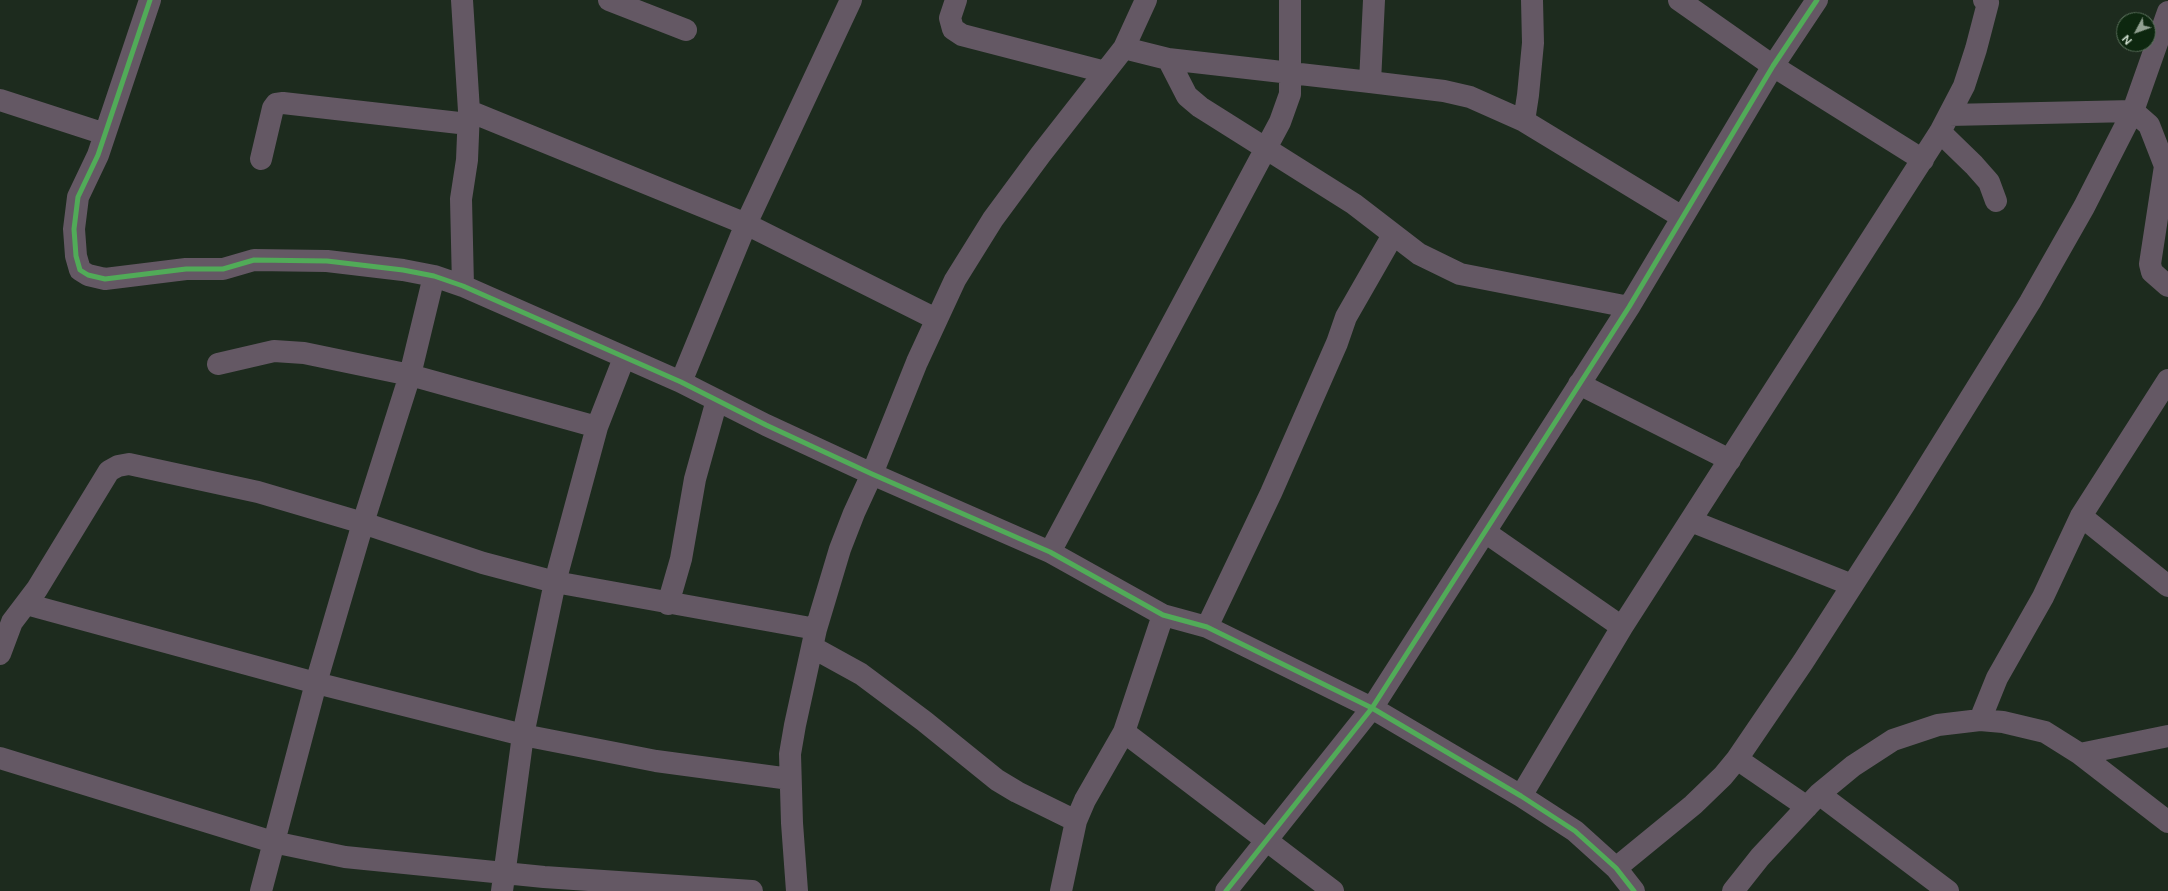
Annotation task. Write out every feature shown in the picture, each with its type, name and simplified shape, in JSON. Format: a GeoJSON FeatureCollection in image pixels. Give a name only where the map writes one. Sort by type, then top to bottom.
{"type":"FeatureCollection","features":[{"type":"Feature","properties":{"kind":"street"},"geometry":{"type":"LineString","coordinates":[[150,0],[98,155],[78,197],[74,229],[76,256],[80,270],[88,276],[106,279],[186,270],[223,269],[254,260],[327,261],[403,270],[434,276],[463,286],[681,382],[872,474],[1050,552],[1162,616],[1207,627],[1372,708],[1521,796],[1575,831],[1616,868],[1634,891]]}},
{"type":"Feature","properties":{"kind":"street"},"geometry":{"type":"LineString","coordinates":[[462,0],[469,117],[467,160],[462,199],[463,286]]}},
{"type":"Feature","properties":{"kind":"street"},"geometry":{"type":"LineString","coordinates":[[609,0],[686,30]]}},
{"type":"Feature","properties":{"kind":"street"},"geometry":{"type":"LineString","coordinates":[[681,382],[746,224],[851,0]]}},
{"type":"Feature","properties":{"kind":"street"},"geometry":{"type":"LineString","coordinates":[[956,0],[950,18],[953,29],[962,35],[1105,72]]}},
{"type":"Feature","properties":{"kind":"street"},"geometry":{"type":"LineString","coordinates":[[798,891],[790,779],[790,754],[794,725],[814,638],[840,549],[936,319],[956,280],[993,220],[1041,154],[1124,48],[1146,0]]}},
{"type":"Feature","properties":{"kind":"street"},"geometry":{"type":"LineString","coordinates":[[1050,552],[1280,122],[1290,94],[1290,0]]}},
{"type":"Feature","properties":{"kind":"street"},"geometry":{"type":"LineString","coordinates":[[1370,82],[1374,0]]}},
{"type":"Feature","properties":{"kind":"street"},"geometry":{"type":"LineString","coordinates":[[1524,121],[1533,43],[1532,0]]}},
{"type":"Feature","properties":{"kind":"street"},"geometry":{"type":"LineString","coordinates":[[1679,0],[1773,66],[1923,160]]}},
{"type":"Feature","properties":{"kind":"street"},"geometry":{"type":"LineString","coordinates":[[1226,891],[1372,708],[1629,306],[1773,66],[1817,0]]}},
{"type":"Feature","properties":{"kind":"street"},"geometry":{"type":"LineString","coordinates":[[1521,796],[1622,627],[1923,160],[1964,86],[1976,49],[1987,1]]}},
{"type":"Feature","properties":{"kind":"street"},"geometry":{"type":"LineString","coordinates":[[1616,868],[1693,805],[1737,759],[1852,585],[2030,302],[2084,207],[2133,111],[2168,12]]}},
{"type":"Feature","properties":{"kind":"street"},"geometry":{"type":"LineString","coordinates":[[1124,48],[1168,59],[1444,91],[1470,97],[1524,121],[1682,217]]}},
{"type":"Feature","properties":{"kind":"street"},"geometry":{"type":"LineString","coordinates":[[1168,59],[1187,96],[1200,107],[1267,147],[1354,204],[1419,254],[1460,274],[1629,306]]}},
{"type":"Feature","properties":{"kind":"street"},"geometry":{"type":"LineString","coordinates":[[0,100],[105,134]]}},
{"type":"Feature","properties":{"kind":"street"},"geometry":{"type":"LineString","coordinates":[[261,159],[273,108],[276,104],[283,103],[469,117],[746,224],[936,319]]}},
{"type":"Feature","properties":{"kind":"street"},"geometry":{"type":"LineString","coordinates":[[1944,124],[2133,111],[2159,126],[2165,166],[2150,264],[2152,272],[2168,286]]}},
{"type":"Feature","properties":{"kind":"street"},"geometry":{"type":"LineString","coordinates":[[1944,124],[1989,182],[1996,201]]}},
{"type":"Feature","properties":{"kind":"street"},"geometry":{"type":"LineString","coordinates":[[1207,627],[1270,493],[1337,344],[1346,317],[1393,235]]}},
{"type":"Feature","properties":{"kind":"street"},"geometry":{"type":"LineString","coordinates":[[261,891],[316,683],[363,523],[410,375],[434,276]]}},
{"type":"Feature","properties":{"kind":"street"},"geometry":{"type":"LineString","coordinates":[[218,364],[274,351],[304,353],[410,375],[596,427]]}},
{"type":"Feature","properties":{"kind":"street"},"geometry":{"type":"LineString","coordinates":[[504,882],[523,735],[555,582],[596,427],[624,358]]}},
{"type":"Feature","properties":{"kind":"street"},"geometry":{"type":"LineString","coordinates":[[1980,720],[1997,678],[2043,597],[2081,516],[2168,380]]}},
{"type":"Feature","properties":{"kind":"street"},"geometry":{"type":"LineString","coordinates":[[1579,384],[1730,460]]}},
{"type":"Feature","properties":{"kind":"street"},"geometry":{"type":"LineString","coordinates":[[668,604],[681,559],[695,479],[717,400]]}},
{"type":"Feature","properties":{"kind":"street"},"geometry":{"type":"LineString","coordinates":[[0,654],[6,620],[26,604],[109,471],[118,466],[129,464],[258,492],[363,523],[483,563],[555,582],[668,604],[814,638],[924,721],[997,780],[1016,792],[1076,821]]}},
{"type":"Feature","properties":{"kind":"street"},"geometry":{"type":"LineString","coordinates":[[2081,516],[2168,586]]}},
{"type":"Feature","properties":{"kind":"street"},"geometry":{"type":"LineString","coordinates":[[1691,521],[1852,585]]}},
{"type":"Feature","properties":{"kind":"street"},"geometry":{"type":"LineString","coordinates":[[1485,532],[1622,627]]}},
{"type":"Feature","properties":{"kind":"street"},"geometry":{"type":"LineString","coordinates":[[26,604],[316,683],[523,735],[656,761],[790,779]]}},
{"type":"Feature","properties":{"kind":"street"},"geometry":{"type":"LineString","coordinates":[[1061,891],[1076,821],[1085,800],[1124,732],[1162,616]]}},
{"type":"Feature","properties":{"kind":"street"},"geometry":{"type":"LineString","coordinates":[[1733,891],[1760,857],[1813,801],[1853,766],[1893,740],[1938,725],[1980,720],[2003,722],[2045,732],[2080,754],[2168,822]]}},
{"type":"Feature","properties":{"kind":"street"},"geometry":{"type":"LineString","coordinates":[[1124,732],[1333,891]]}},
{"type":"Feature","properties":{"kind":"street"},"geometry":{"type":"LineString","coordinates":[[2080,754],[2168,736]]}},
{"type":"Feature","properties":{"kind":"street"},"geometry":{"type":"LineString","coordinates":[[0,758],[273,842],[345,857],[504,882],[752,891]]}},
{"type":"Feature","properties":{"kind":"street"},"geometry":{"type":"LineString","coordinates":[[1737,759],[1813,801],[1948,891]]}},
{"type":"Feature","properties":{"kind":"cycle path"},"geometry":{"type":"LineString","coordinates":[[150,0],[98,155],[78,197],[74,229],[76,256],[80,270],[88,275],[105,279],[186,269],[223,269],[254,260],[327,261],[403,270],[434,276],[463,286],[681,382],[766,425],[872,474],[1050,552],[1163,615],[1207,627],[1372,708],[1521,796],[1575,831],[1616,868],[1634,891]]}},
{"type":"Feature","properties":{"kind":"cycle path"},"geometry":{"type":"LineString","coordinates":[[1226,891],[1372,708],[1629,307],[1773,66],[1817,0]]}}]}
